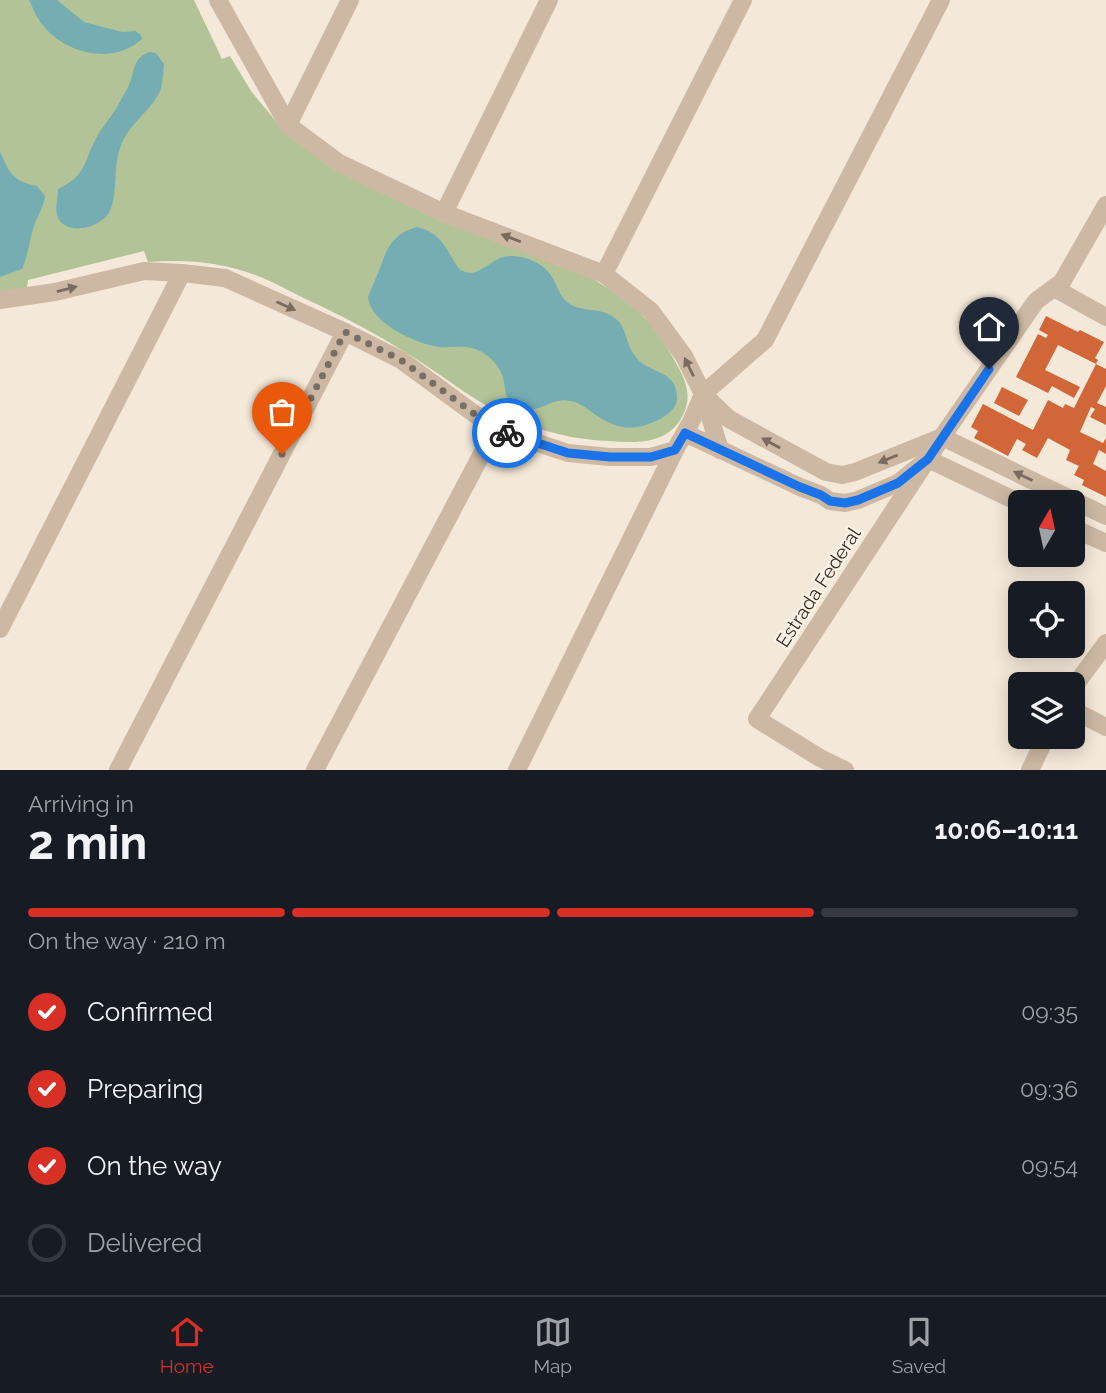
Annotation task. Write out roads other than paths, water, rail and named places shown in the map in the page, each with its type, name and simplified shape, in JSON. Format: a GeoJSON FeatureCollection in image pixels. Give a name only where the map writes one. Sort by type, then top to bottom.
{"type":"FeatureCollection","features":[{"type":"Feature","properties":{"kind":"street"},"geometry":{"type":"LineString","coordinates":[[218,0],[288,125],[339,163],[444,213],[604,274],[651,310],[684,356],[702,394],[720,450]]}},
{"type":"Feature","properties":{"kind":"street"},"geometry":{"type":"LineString","coordinates":[[288,125],[350,0]]}},
{"type":"Feature","properties":{"kind":"street"},"geometry":{"type":"LineString","coordinates":[[444,213],[549,0]]}},
{"type":"Feature","properties":{"kind":"street"},"geometry":{"type":"LineString","coordinates":[[604,274],[743,0]]}},
{"type":"Feature","properties":{"kind":"street"},"geometry":{"type":"LineString","coordinates":[[517,770],[702,394],[765,340],[941,0]]}},
{"type":"Feature","properties":{"kind":"street","name":"Estrada Federal"},"geometry":{"type":"LineString","coordinates":[[817,764],[757,719],[942,437],[1036,300],[1062,282],[1106,205]]}},
{"type":"Feature","properties":{"kind":"street"},"geometry":{"type":"LineString","coordinates":[[0,300],[55,292],[144,271],[225,278],[401,360],[495,429],[568,453],[651,457],[675,450]]}},
{"type":"Feature","properties":{"kind":"street"},"geometry":{"type":"LineString","coordinates":[[0,629],[182,273]]}},
{"type":"Feature","properties":{"kind":"street"},"geometry":{"type":"LineString","coordinates":[[1054,288],[1106,317]]}},
{"type":"Feature","properties":{"kind":"street"},"geometry":{"type":"LineString","coordinates":[[118,770],[345,332]]}},
{"type":"Feature","properties":{"kind":"street"},"geometry":{"type":"LineString","coordinates":[[702,394],[729,419],[826,472],[842,475],[855,472],[942,437],[1106,516]]}},
{"type":"Feature","properties":{"kind":"street"},"geometry":{"type":"LineString","coordinates":[[315,770],[495,429]]}},
{"type":"Feature","properties":{"kind":"street"},"geometry":{"type":"LineString","coordinates":[[685,433],[830,501],[845,503],[858,500],[898,483],[928,459],[1008,497]]}},
{"type":"Feature","properties":{"kind":"street"},"geometry":{"type":"LineString","coordinates":[[1085,533],[1106,543]]}},
{"type":"Feature","properties":{"kind":"street"},"geometry":{"type":"LineString","coordinates":[[1085,672],[1106,643]]}},
{"type":"Feature","properties":{"kind":"street"},"geometry":{"type":"LineString","coordinates":[[1085,716],[1106,727]]}},
{"type":"Feature","properties":{"kind":"street"},"geometry":{"type":"LineString","coordinates":[[1030,770],[1040,749]]}},
{"type":"Feature","properties":{"kind":"street"},"geometry":{"type":"LineString","coordinates":[[817,764],[845,770]]}},
{"type":"Feature","properties":{"kind":"water"},"geometry":{"type":"Polygon","coordinates":[[[29,0],[57,0],[84,22],[122,32],[135,31],[142,39],[132,47],[108,54],[95,54],[71,47],[50,33],[39,20],[29,0]]]}},
{"type":"Feature","properties":{"kind":"water"},"geometry":{"type":"Polygon","coordinates":[[[150,52],[156,53],[164,64],[161,88],[151,105],[128,132],[120,148],[110,211],[92,226],[67,226],[57,215],[58,189],[68,184],[81,171],[99,133],[127,89],[137,61],[150,52]]]}},
{"type":"Feature","properties":{"kind":"water"},"geometry":{"type":"Polygon","coordinates":[[[0,152],[17,179],[37,186],[45,196],[22,269],[0,277],[0,152]]]}},
{"type":"Feature","properties":{"kind":"water"},"geometry":{"type":"Polygon","coordinates":[[[417,227],[438,238],[460,270],[476,272],[509,256],[529,259],[541,265],[550,274],[567,302],[580,308],[600,311],[620,323],[635,356],[672,381],[677,398],[674,407],[652,423],[627,428],[602,419],[570,401],[562,400],[536,409],[523,409],[509,400],[499,369],[484,353],[470,348],[428,345],[385,323],[371,306],[368,297],[392,243],[402,234],[417,227]]]}}]}
